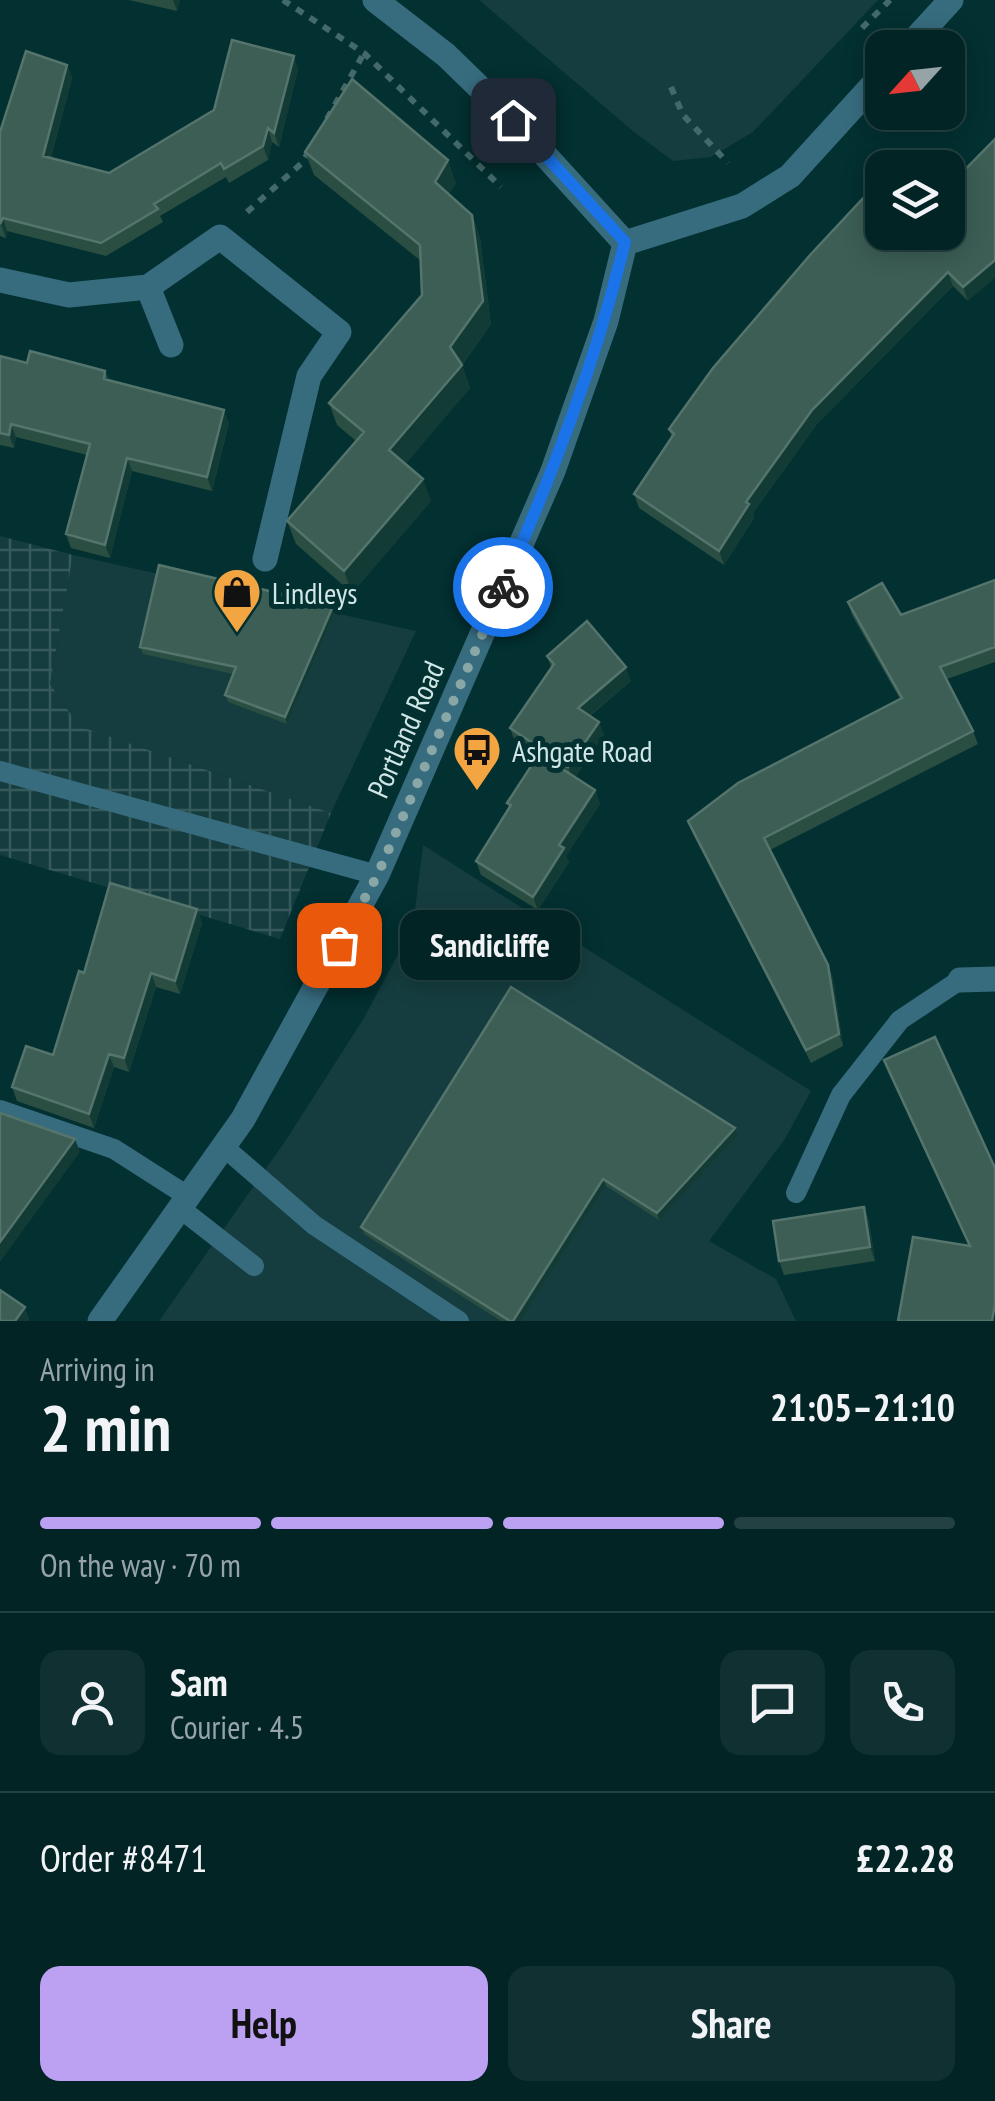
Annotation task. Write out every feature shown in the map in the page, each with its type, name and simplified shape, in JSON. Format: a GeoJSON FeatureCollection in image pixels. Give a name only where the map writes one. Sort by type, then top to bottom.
{"type":"FeatureCollection","features":[{"type":"Feature","properties":{"kind":"street"},"geometry":{"type":"LineString","coordinates":[[375,0],[446,55],[513,120],[625,242],[742,206],[790,176],[865,94]]}},
{"type":"Feature","properties":{"kind":"street"},"geometry":{"type":"LineString","coordinates":[[924,30],[951,0]]}},
{"type":"Feature","properties":{"kind":"street"},"geometry":{"type":"LineString","coordinates":[[0,280],[69,296],[148,287],[220,237],[340,332],[309,376],[265,560]]}},
{"type":"Feature","properties":{"kind":"street","name":"Portland Road"},"geometry":{"type":"LineString","coordinates":[[100,1321],[225,1148],[377,876],[553,471],[606,321],[625,242]]}},
{"type":"Feature","properties":{"kind":"street"},"geometry":{"type":"LineString","coordinates":[[148,287],[171,345]]}},
{"type":"Feature","properties":{"kind":"street"},"geometry":{"type":"LineString","coordinates":[[960,980],[995,979]]}},
{"type":"Feature","properties":{"kind":"lane"},"geometry":{"type":"LineString","coordinates":[[0,771],[377,876]]}},
{"type":"Feature","properties":{"kind":"lane"},"geometry":{"type":"LineString","coordinates":[[796,1192],[841,1094],[900,1020],[960,980]]}},
{"type":"Feature","properties":{"kind":"lane"},"geometry":{"type":"LineString","coordinates":[[0,1110],[114,1149],[185,1203],[254,1266]]}},
{"type":"Feature","properties":{"kind":"lane"},"geometry":{"type":"LineString","coordinates":[[225,1148],[314,1225],[459,1321]]}},
{"type":"Feature","properties":{"kind":"path"},"geometry":{"type":"LineString","coordinates":[[283,0],[364,53],[500,187]]}},
{"type":"Feature","properties":{"kind":"path"},"geometry":{"type":"LineString","coordinates":[[862,28],[890,0]]}},
{"type":"Feature","properties":{"kind":"path"},"geometry":{"type":"LineString","coordinates":[[320,132],[364,53]]}},
{"type":"Feature","properties":{"kind":"path"},"geometry":{"type":"LineString","coordinates":[[671,87],[682,115],[728,163]]}},
{"type":"Feature","properties":{"kind":"path"},"geometry":{"type":"LineString","coordinates":[[220,237],[302,163],[311,148]]}},
{"type":"Feature","properties":{"kind":"shaded area"},"geometry":{"type":"Polygon","coordinates":[[[479,0],[878,0],[753,132],[711,157],[673,161],[479,0]]]}},
{"type":"Feature","properties":{"kind":"shaded area"},"geometry":{"type":"Polygon","coordinates":[[[0,536],[73,555],[50,684],[79,726],[331,813],[280,939],[0,855],[0,536]]]}},
{"type":"Feature","properties":{"kind":"shaded area"},"geometry":{"type":"Polygon","coordinates":[[[73,555],[416,631],[331,813],[79,726],[50,684],[73,555]]]}},
{"type":"Feature","properties":{"kind":"shaded area"},"geometry":{"type":"Polygon","coordinates":[[[423,845],[811,1091],[785,1139],[709,1241],[776,1279],[796,1321],[159,1321],[286,1140],[364,1018],[413,926],[423,845]]]}},
{"type":"Feature","properties":{"kind":"building"},"geometry":{"type":"Polygon","coordinates":[[[232,40],[294,56],[274,133],[268,128],[263,146],[224,169],[221,163],[154,204],[158,209],[101,243],[3,218],[0,224],[0,132],[26,51],[67,65],[43,156],[109,173],[214,110],[232,40]]]}},
{"type":"Feature","properties":{"kind":"building"},"geometry":{"type":"Polygon","coordinates":[[[352,79],[448,160],[435,182],[472,215],[483,301],[450,347],[462,365],[389,450],[423,479],[344,571],[287,521],[364,432],[329,403],[422,295],[420,245],[305,152],[352,79]]]}},
{"type":"Feature","properties":{"kind":"building"},"geometry":{"type":"Polygon","coordinates":[[[995,139],[995,260],[963,287],[948,272],[812,410],[746,502],[749,504],[719,551],[634,494],[674,434],[669,429],[713,368],[865,196],[865,250],[965,250],[965,170],[995,139]]]}},
{"type":"Feature","properties":{"kind":"building"},"geometry":{"type":"Polygon","coordinates":[[[30,351],[105,371],[104,379],[224,410],[207,477],[127,458],[105,545],[66,534],[90,444],[11,424],[9,435],[0,433],[0,356],[27,363],[30,351]]]}},
{"type":"Feature","properties":{"kind":"building","name":"Lindleys"},"geometry":{"type":"Polygon","coordinates":[[[159,565],[333,606],[285,717],[225,695],[236,667],[140,647],[159,565]]]}},
{"type":"Feature","properties":{"kind":"building"},"geometry":{"type":"Polygon","coordinates":[[[995,580],[995,647],[940,667],[973,731],[764,838],[828,965],[839,1034],[806,1050],[688,821],[738,783],[902,698],[848,602],[882,583],[901,615],[995,580]]]}},
{"type":"Feature","properties":{"kind":"building"},"geometry":{"type":"Polygon","coordinates":[[[587,621],[626,667],[578,708],[599,722],[568,767],[510,728],[554,664],[547,656],[587,621]]]}},
{"type":"Feature","properties":{"kind":"building"},"geometry":{"type":"Polygon","coordinates":[[[539,754],[595,790],[559,845],[564,848],[533,897],[476,861],[539,754]]]}},
{"type":"Feature","properties":{"kind":"building"},"geometry":{"type":"Polygon","coordinates":[[[110,883],[197,909],[175,981],[151,973],[124,1058],[109,1054],[89,1114],[12,1087],[26,1046],[53,1055],[79,971],[84,973],[110,883]]]}},
{"type":"Feature","properties":{"kind":"building"},"geometry":{"type":"Polygon","coordinates":[[[511,987],[735,1128],[657,1213],[603,1179],[513,1321],[361,1227],[511,987]]]}},
{"type":"Feature","properties":{"kind":"building"},"geometry":{"type":"Polygon","coordinates":[[[935,1037],[995,1168],[992,1321],[898,1321],[913,1237],[970,1246],[884,1060],[935,1037]]]}},
{"type":"Feature","properties":{"kind":"building"},"geometry":{"type":"Polygon","coordinates":[[[0,1113],[75,1139],[0,1242],[0,1113]]]}},
{"type":"Feature","properties":{"kind":"building"},"geometry":{"type":"Polygon","coordinates":[[[864,1207],[870,1247],[779,1261],[773,1221],[864,1207]]]}},
{"type":"Feature","properties":{"kind":"building"},"geometry":{"type":"Polygon","coordinates":[[[0,1290],[25,1307],[15,1321],[0,1321],[0,1290]]]}},
{"type":"Feature","properties":{"kind":"way so far"},"geometry":{"type":"LineString","coordinates":[[339,945],[377,876],[503,587]]}},
{"type":"Feature","properties":{"kind":"place","name":"Lindleys"},"geometry":{"type":"Point","coordinates":[237,634]}},
{"type":"Feature","properties":{"kind":"place","name":"Ashgate Road"},"geometry":{"type":"Point","coordinates":[477,792]}},
{"type":"Feature","properties":{"kind":"place","name":"Sandicliffe"},"geometry":{"type":"Point","coordinates":[339,945]}},
{"type":"Feature","properties":{"kind":"route"},"geometry":{"type":"LineString","coordinates":[[503,587],[553,471],[606,321],[625,242],[513,120]]}}]}
